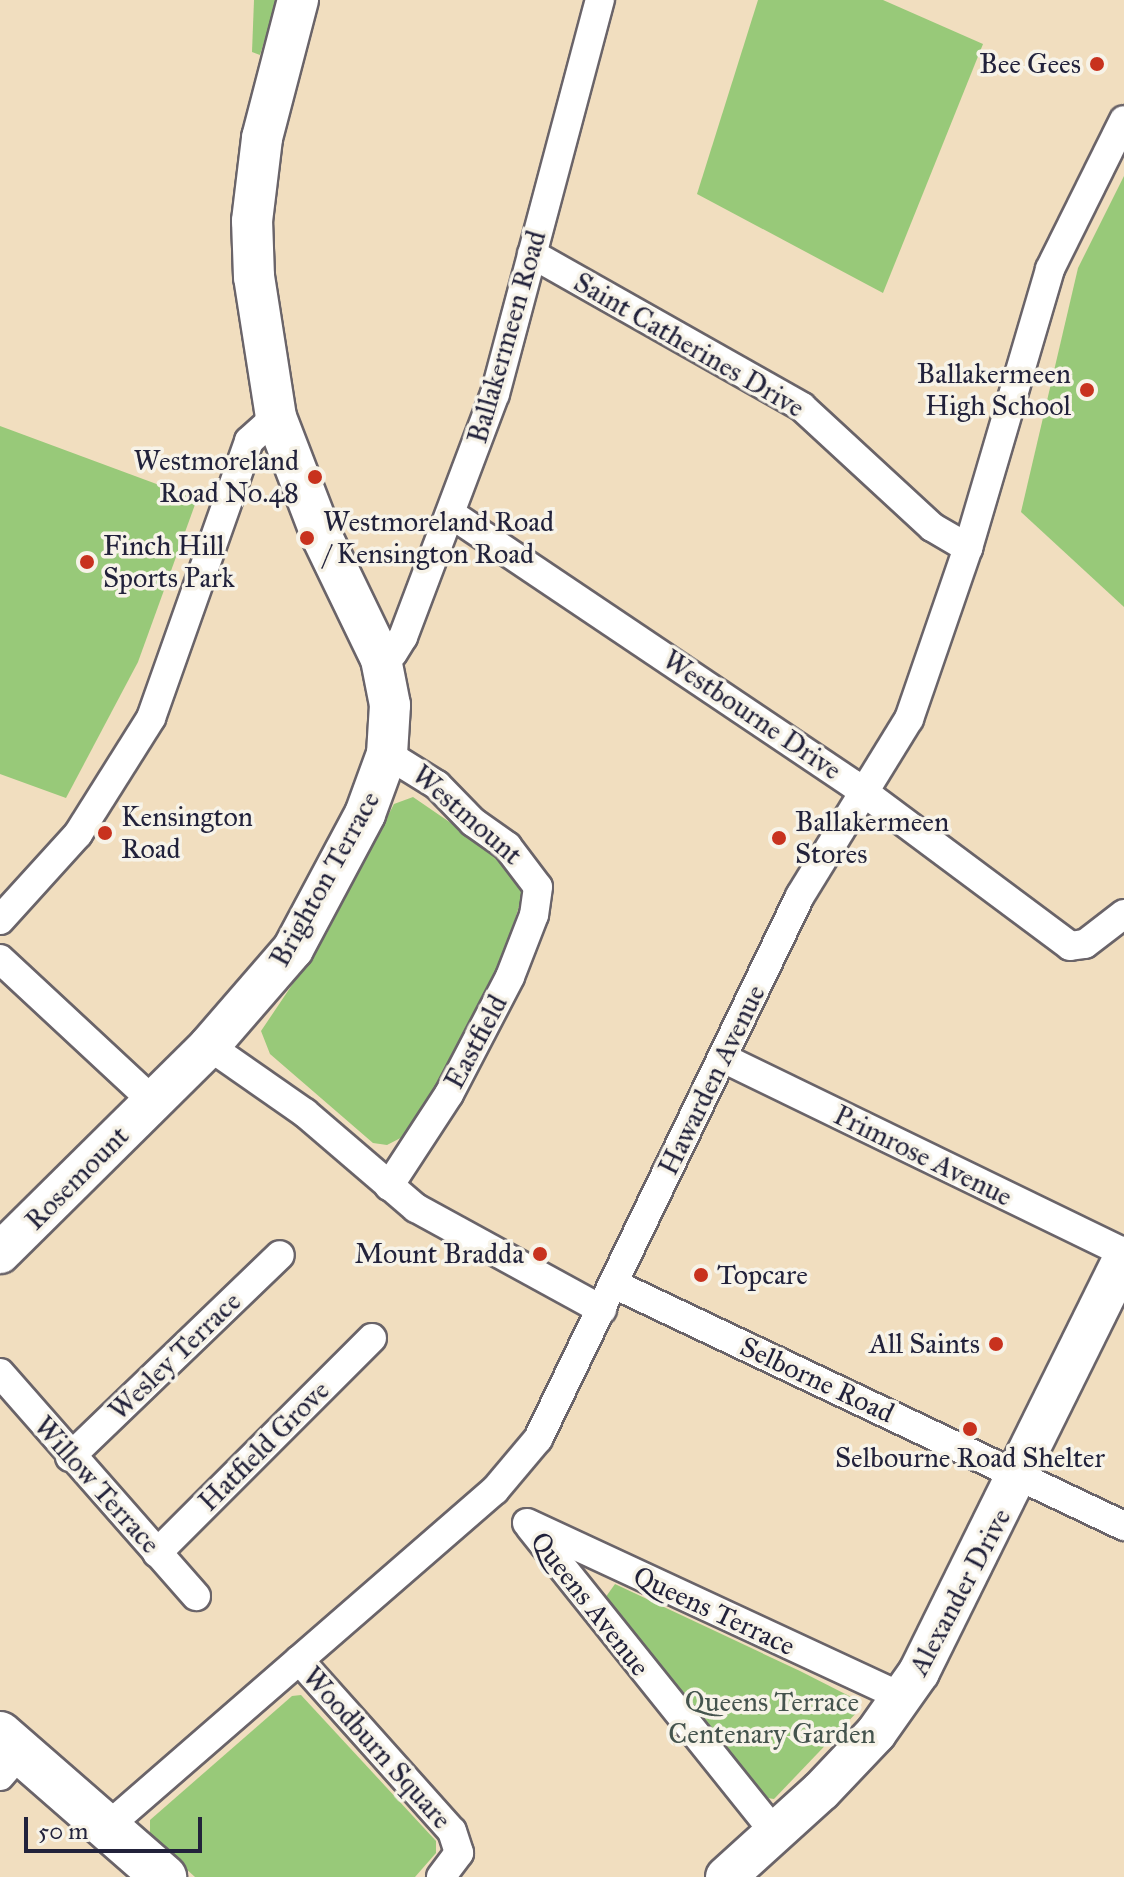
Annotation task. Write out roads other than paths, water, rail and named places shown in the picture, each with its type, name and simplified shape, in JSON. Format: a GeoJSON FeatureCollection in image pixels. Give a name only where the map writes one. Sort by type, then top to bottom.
{"type":"FeatureCollection","features":[{"type":"Feature","properties":{"kind":"main road","name":"Brighton Terrace"},"geometry":{"type":"LineString","coordinates":[[154,1102],[209,1046],[293,949],[365,814],[387,754],[390,705],[381,659],[322,537],[276,417],[258,307],[252,221],[262,138],[298,0]]}},
{"type":"Feature","properties":{"kind":"main road","name":"Rosemount"},"geometry":{"type":"LineString","coordinates":[[0,1253],[154,1102]]}},
{"type":"Feature","properties":{"kind":"main road","name":"Alexander Drive"},"geometry":{"type":"LineString","coordinates":[[726,1877],[843,1768],[902,1697],[1019,1478],[1124,1255]]}},
{"type":"Feature","properties":{"kind":"main road"},"geometry":{"type":"LineString","coordinates":[[7,1754],[107,1827],[164,1877]]}},
{"type":"Feature","properties":{"kind":"street","name":"Ballakermeen Road"},"geometry":{"type":"LineString","coordinates":[[381,659],[393,653],[403,637],[495,394],[600,0]]}},
{"type":"Feature","properties":{"kind":"street"},"geometry":{"type":"LineString","coordinates":[[968,548],[1050,269],[1124,120]]}},
{"type":"Feature","properties":{"kind":"street","name":"Saint Catherines Drive"},"geometry":{"type":"LineString","coordinates":[[532,254],[802,407],[952,544],[968,548]]}},
{"type":"Feature","properties":{"kind":"street"},"geometry":{"type":"LineString","coordinates":[[0,920],[78,834],[151,718],[249,441],[276,417]]}},
{"type":"Feature","properties":{"kind":"street","name":"Westbourne Drive"},"geometry":{"type":"LineString","coordinates":[[451,514],[864,793],[1070,946],[1085,944],[1124,914]]}},
{"type":"Feature","properties":{"kind":"street","name":"Hawarden Avenue"},"geometry":{"type":"LineString","coordinates":[[398,1573],[495,1490],[538,1439],[800,896],[864,793],[925,683],[968,548]]}},
{"type":"Feature","properties":{"kind":"street","name":"Westmount"},"geometry":{"type":"LineString","coordinates":[[387,754],[437,785],[473,822],[507,846],[538,887]]}},
{"type":"Feature","properties":{"kind":"street","name":"Eastfield"},"geometry":{"type":"LineString","coordinates":[[389,1186],[449,1094],[510,977],[534,915],[538,887]]}},
{"type":"Feature","properties":{"kind":"street"},"geometry":{"type":"LineString","coordinates":[[0,959],[154,1102]]}},
{"type":"Feature","properties":{"kind":"street"},"geometry":{"type":"LineString","coordinates":[[209,1046],[305,1113],[389,1186],[481,1248],[602,1310]]}},
{"type":"Feature","properties":{"kind":"street","name":"Primrose Avenue"},"geometry":{"type":"LineString","coordinates":[[723,1058],[1124,1255]]}},
{"type":"Feature","properties":{"kind":"street","name":"Wesley Terrace"},"geometry":{"type":"LineString","coordinates":[[70,1457],[280,1255]]}},
{"type":"Feature","properties":{"kind":"street","name":"Selborne Road"},"geometry":{"type":"LineString","coordinates":[[614,1284],[1124,1526]]}},
{"type":"Feature","properties":{"kind":"street","name":"Hatfield Grove"},"geometry":{"type":"LineString","coordinates":[[157,1553],[372,1338]]}},
{"type":"Feature","properties":{"kind":"street","name":"Willow Terrace"},"geometry":{"type":"LineString","coordinates":[[0,1373],[70,1457],[196,1596]]}},
{"type":"Feature","properties":{"kind":"street","name":"Queens Terrace"},"geometry":{"type":"LineString","coordinates":[[527,1523],[902,1697]]}},
{"type":"Feature","properties":{"kind":"street","name":"Queens Avenue"},"geometry":{"type":"LineString","coordinates":[[527,1523],[775,1833]]}},
{"type":"Feature","properties":{"kind":"street","name":"Woodburn Square"},"geometry":{"type":"LineString","coordinates":[[107,1827],[398,1573]]}},
{"type":"Feature","properties":{"kind":"street","name":"Woodburn Square"},"geometry":{"type":"LineString","coordinates":[[299,1660],[452,1831],[459,1853],[441,1877]]}},
{"type":"Feature","properties":{"kind":"place","name":"Bee Gees"},"geometry":{"type":"Point","coordinates":[1097,64]}},
{"type":"Feature","properties":{"kind":"place","name":"Ballakermeen High School"},"geometry":{"type":"Point","coordinates":[1087,390]}},
{"type":"Feature","properties":{"kind":"place","name":"Westmoreland Road No.48"},"geometry":{"type":"Point","coordinates":[315,477]}},
{"type":"Feature","properties":{"kind":"place","name":"Westmoreland Road / Kensington Road"},"geometry":{"type":"Point","coordinates":[307,538]}},
{"type":"Feature","properties":{"kind":"place","name":"Finch Hill Sports Park"},"geometry":{"type":"Point","coordinates":[87,562]}},
{"type":"Feature","properties":{"kind":"place","name":"Kensington Road"},"geometry":{"type":"Point","coordinates":[105,833]}},
{"type":"Feature","properties":{"kind":"place","name":"Ballakermeen Stores"},"geometry":{"type":"Point","coordinates":[779,838]}},
{"type":"Feature","properties":{"kind":"place","name":"Mount Bradda"},"geometry":{"type":"Point","coordinates":[540,1254]}},
{"type":"Feature","properties":{"kind":"place","name":"Topcare"},"geometry":{"type":"Point","coordinates":[701,1275]}},
{"type":"Feature","properties":{"kind":"place","name":"All Saints"},"geometry":{"type":"Point","coordinates":[996,1344]}},
{"type":"Feature","properties":{"kind":"place","name":"Selbourne Road Shelter"},"geometry":{"type":"Point","coordinates":[970,1429]}},
{"type":"Feature","properties":{"kind":"park label","name":"Queens Terrace Centenary Garden"},"geometry":{"type":"Point","coordinates":[772,1718]}}]}
